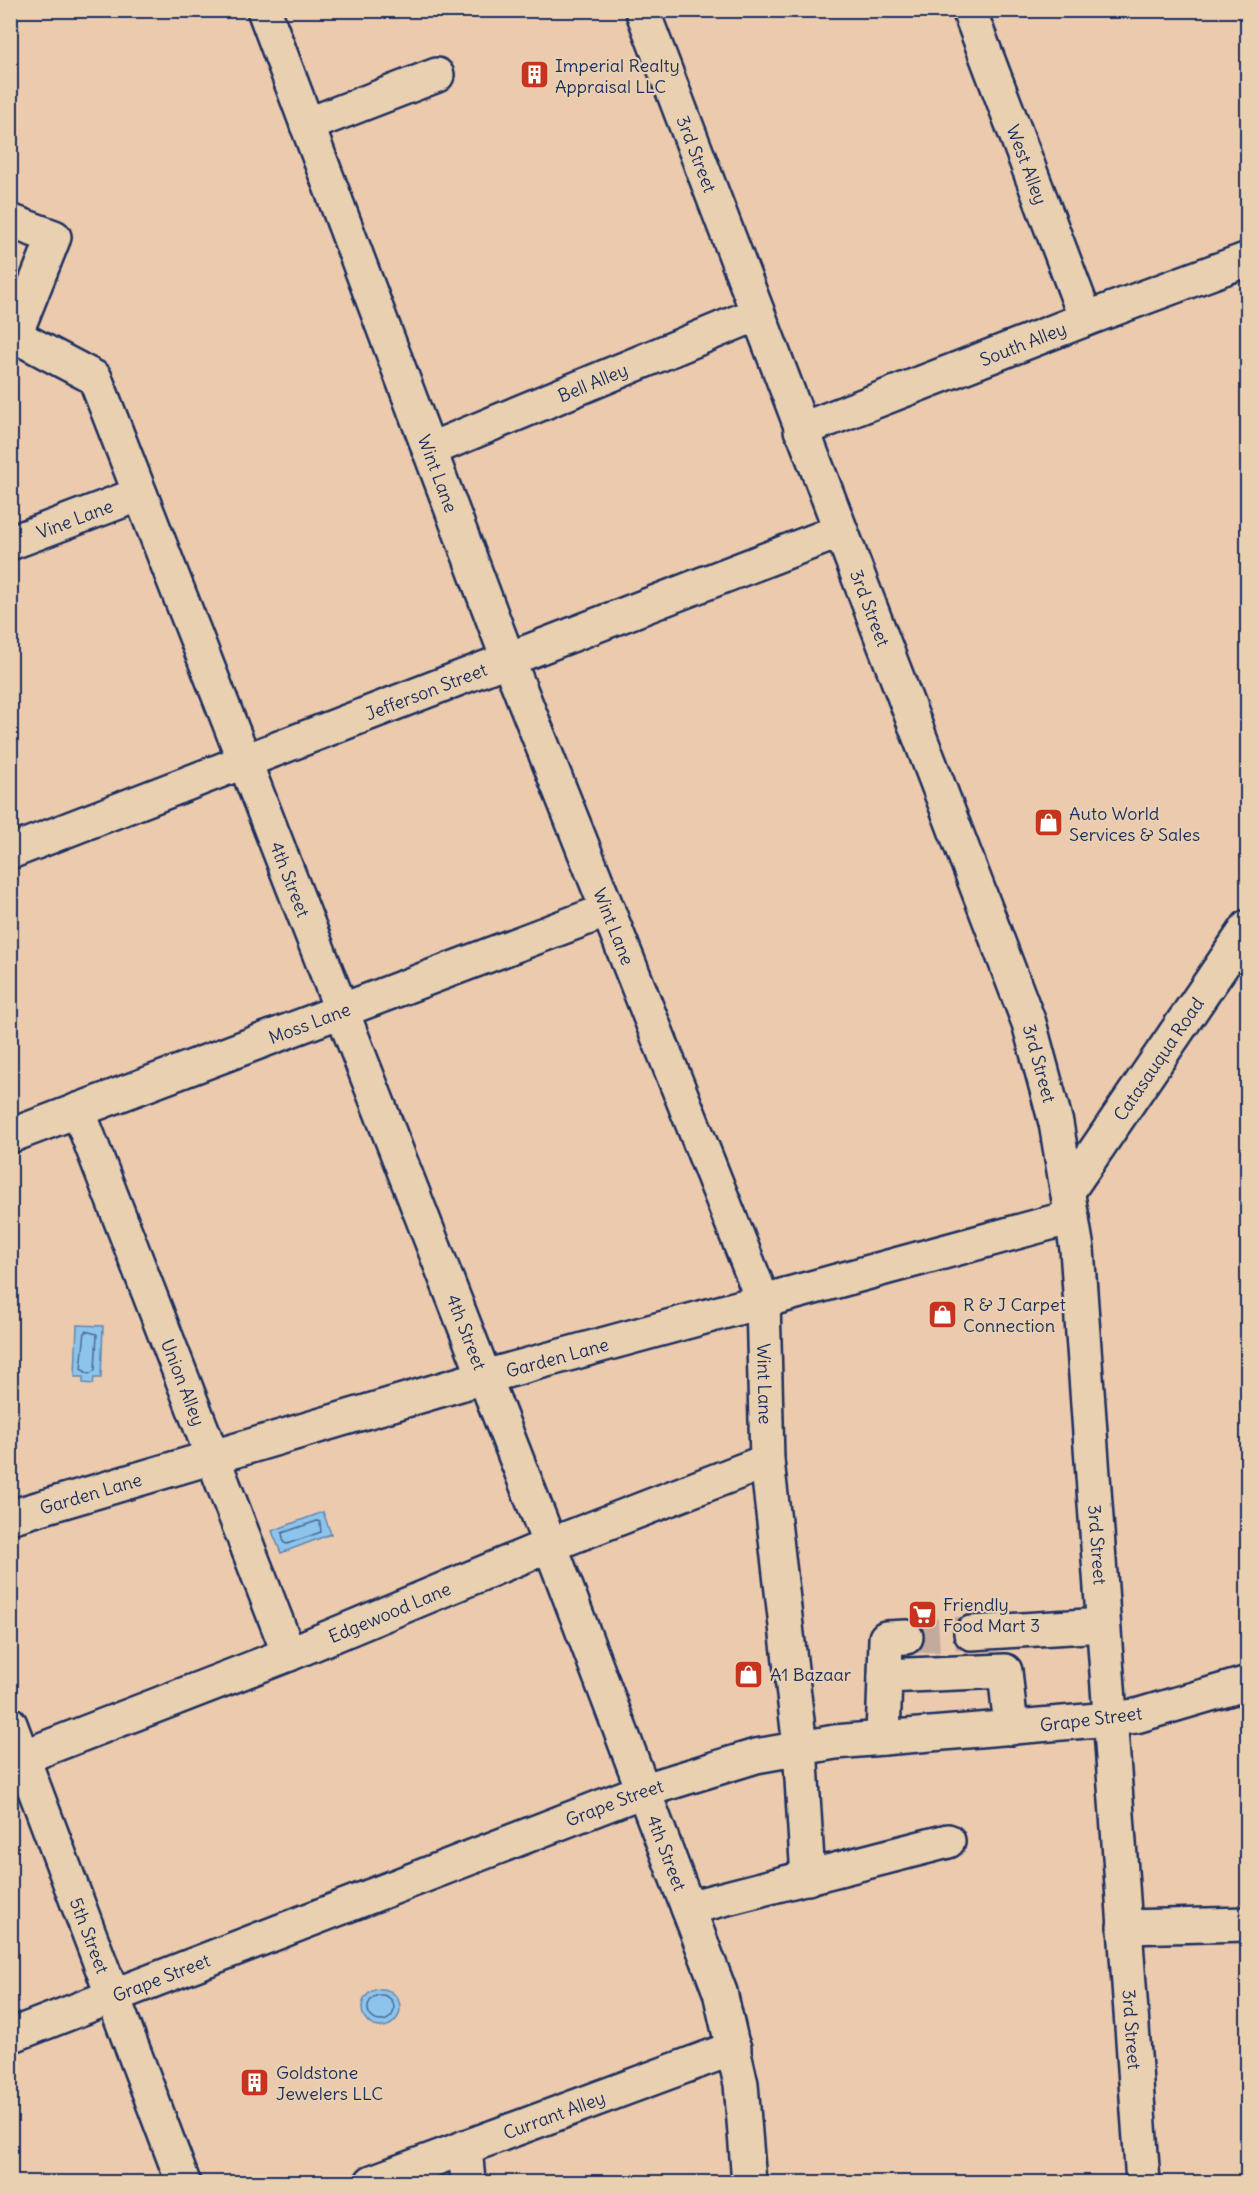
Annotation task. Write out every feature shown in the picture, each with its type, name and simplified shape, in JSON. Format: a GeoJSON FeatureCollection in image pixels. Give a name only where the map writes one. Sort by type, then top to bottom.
{"type":"FeatureCollection","features":[{"type":"Feature","properties":{"kind":"street","name":"Wint Lane"},"geometry":{"type":"LineString","coordinates":[[264,10],[508,659],[764,1301],[767,1461],[800,1747],[808,1878]]}},
{"type":"Feature","properties":{"kind":"street","name":"3rd Street"},"geometry":{"type":"LineString","coordinates":[[642,10],[1029,1023],[1056,1123],[1070,1204],[1143,2182]]}},
{"type":"Feature","properties":{"kind":"street","name":"West Alley"},"geometry":{"type":"LineString","coordinates":[[969,10],[1086,319]]}},
{"type":"Feature","properties":{"kind":"street"},"geometry":{"type":"LineString","coordinates":[[307,125],[437,75]]}},
{"type":"Feature","properties":{"kind":"street"},"geometry":{"type":"LineString","coordinates":[[10,221],[54,237],[13,334]]}},
{"type":"Feature","properties":{"kind":"street","name":"South Alley"},"geometry":{"type":"LineString","coordinates":[[801,430],[1086,319],[1248,260]]}},
{"type":"Feature","properties":{"kind":"street","name":"Bell Alley"},"geometry":{"type":"LineString","coordinates":[[429,450],[757,314]]}},
{"type":"Feature","properties":{"kind":"street","name":"4th Street"},"geometry":{"type":"LineString","coordinates":[[13,334],[95,378],[550,1545],[720,1992],[741,2084],[749,2182]]}},
{"type":"Feature","properties":{"kind":"street","name":"Vine Lane"},"geometry":{"type":"LineString","coordinates":[[10,543],[140,494]]}},
{"type":"Feature","properties":{"kind":"street","name":"Jefferson Street"},"geometry":{"type":"LineString","coordinates":[[10,852],[840,531]]}},
{"type":"Feature","properties":{"kind":"street","name":"Moss Lane"},"geometry":{"type":"LineString","coordinates":[[10,1136],[608,910]]}},
{"type":"Feature","properties":{"kind":"street","name":"Catasauqua Road"},"geometry":{"type":"LineString","coordinates":[[1070,1204],[1248,927]]}},
{"type":"Feature","properties":{"kind":"street","name":"Union Alley"},"geometry":{"type":"LineString","coordinates":[[78,1110],[289,1654]]}},
{"type":"Feature","properties":{"kind":"street","name":"Garden Lane"},"geometry":{"type":"LineString","coordinates":[[10,1517],[484,1377],[764,1301],[1070,1204]]}},
{"type":"Feature","properties":{"kind":"street","name":"Edgewood Lane"},"geometry":{"type":"LineString","coordinates":[[17,1759],[289,1654],[550,1545],[767,1461]]}},
{"type":"Feature","properties":{"kind":"street"},"geometry":{"type":"LineString","coordinates":[[971,1633],[1103,1625]]}},
{"type":"Feature","properties":{"kind":"street"},"geometry":{"type":"LineString","coordinates":[[885,1676],[1005,1671],[1018,1665],[1025,1654],[1024,1630]]}},
{"type":"Feature","properties":{"kind":"street"},"geometry":{"type":"LineString","coordinates":[[883,1738],[886,1638],[906,1637]]}},
{"type":"Feature","properties":{"kind":"street"},"geometry":{"type":"LineString","coordinates":[[1005,1671],[1011,1728]]}},
{"type":"Feature","properties":{"kind":"street","name":"Grape Street"},"geometry":{"type":"LineString","coordinates":[[10,2036],[642,1791],[756,1756],[800,1747],[883,1738],[1136,1716],[1248,1683]]}},
{"type":"Feature","properties":{"kind":"street","name":"5th Street"},"geometry":{"type":"LineString","coordinates":[[10,1724],[17,1759],[183,2182]]}},
{"type":"Feature","properties":{"kind":"street"},"geometry":{"type":"LineString","coordinates":[[688,1908],[948,1840]]}},
{"type":"Feature","properties":{"kind":"street"},"geometry":{"type":"LineString","coordinates":[[1124,1927],[1248,1924]]}},
{"type":"Feature","properties":{"kind":"street","name":"Currant Alley"},"geometry":{"type":"LineString","coordinates":[[372,2182],[734,2048]]}},
{"type":"Feature","properties":{"kind":"street"},"geometry":{"type":"LineString","coordinates":[[465,2147],[468,2182]]}},
{"type":"Feature","properties":{"kind":"water"},"geometry":{"type":"Polygon","coordinates":[[[77,1325],[103,1326],[101,1378],[94,1378],[93,1384],[83,1383],[83,1377],[75,1377],[77,1325]]]}},
{"type":"Feature","properties":{"kind":"water"},"geometry":{"type":"Polygon","coordinates":[[[323,1512],[331,1534],[281,1553],[272,1531],[323,1512]]]}},
{"type":"Feature","properties":{"kind":"water"},"geometry":{"type":"Polygon","coordinates":[[[381,1989],[388,1990],[394,1995],[399,2001],[399,2015],[394,2021],[388,2026],[381,2027],[374,2026],[368,2021],[363,2015],[362,2008],[363,2001],[368,1995],[374,1990],[381,1989]]]}},
{"type":"Feature","properties":{"kind":"tunnel"},"geometry":{"type":"LineString","coordinates":[[906,1637],[971,1633]]}},
{"type":"Feature","properties":{"kind":"place","name":"Imperial Realty Appraisal LLC"},"geometry":{"type":"Point","coordinates":[534,75]}},
{"type":"Feature","properties":{"kind":"place","name":"Auto World Services & Sales"},"geometry":{"type":"Point","coordinates":[1048,823]}},
{"type":"Feature","properties":{"kind":"place","name":"R & J Carpet Connection"},"geometry":{"type":"Point","coordinates":[942,1314]}},
{"type":"Feature","properties":{"kind":"place","name":"Friendly Food Mart 3"},"geometry":{"type":"Point","coordinates":[922,1614]}},
{"type":"Feature","properties":{"kind":"place","name":"A1 Bazaar"},"geometry":{"type":"Point","coordinates":[749,1674]}},
{"type":"Feature","properties":{"kind":"place","name":"Goldstone Jewelers LLC"},"geometry":{"type":"Point","coordinates":[255,2082]}}]}
